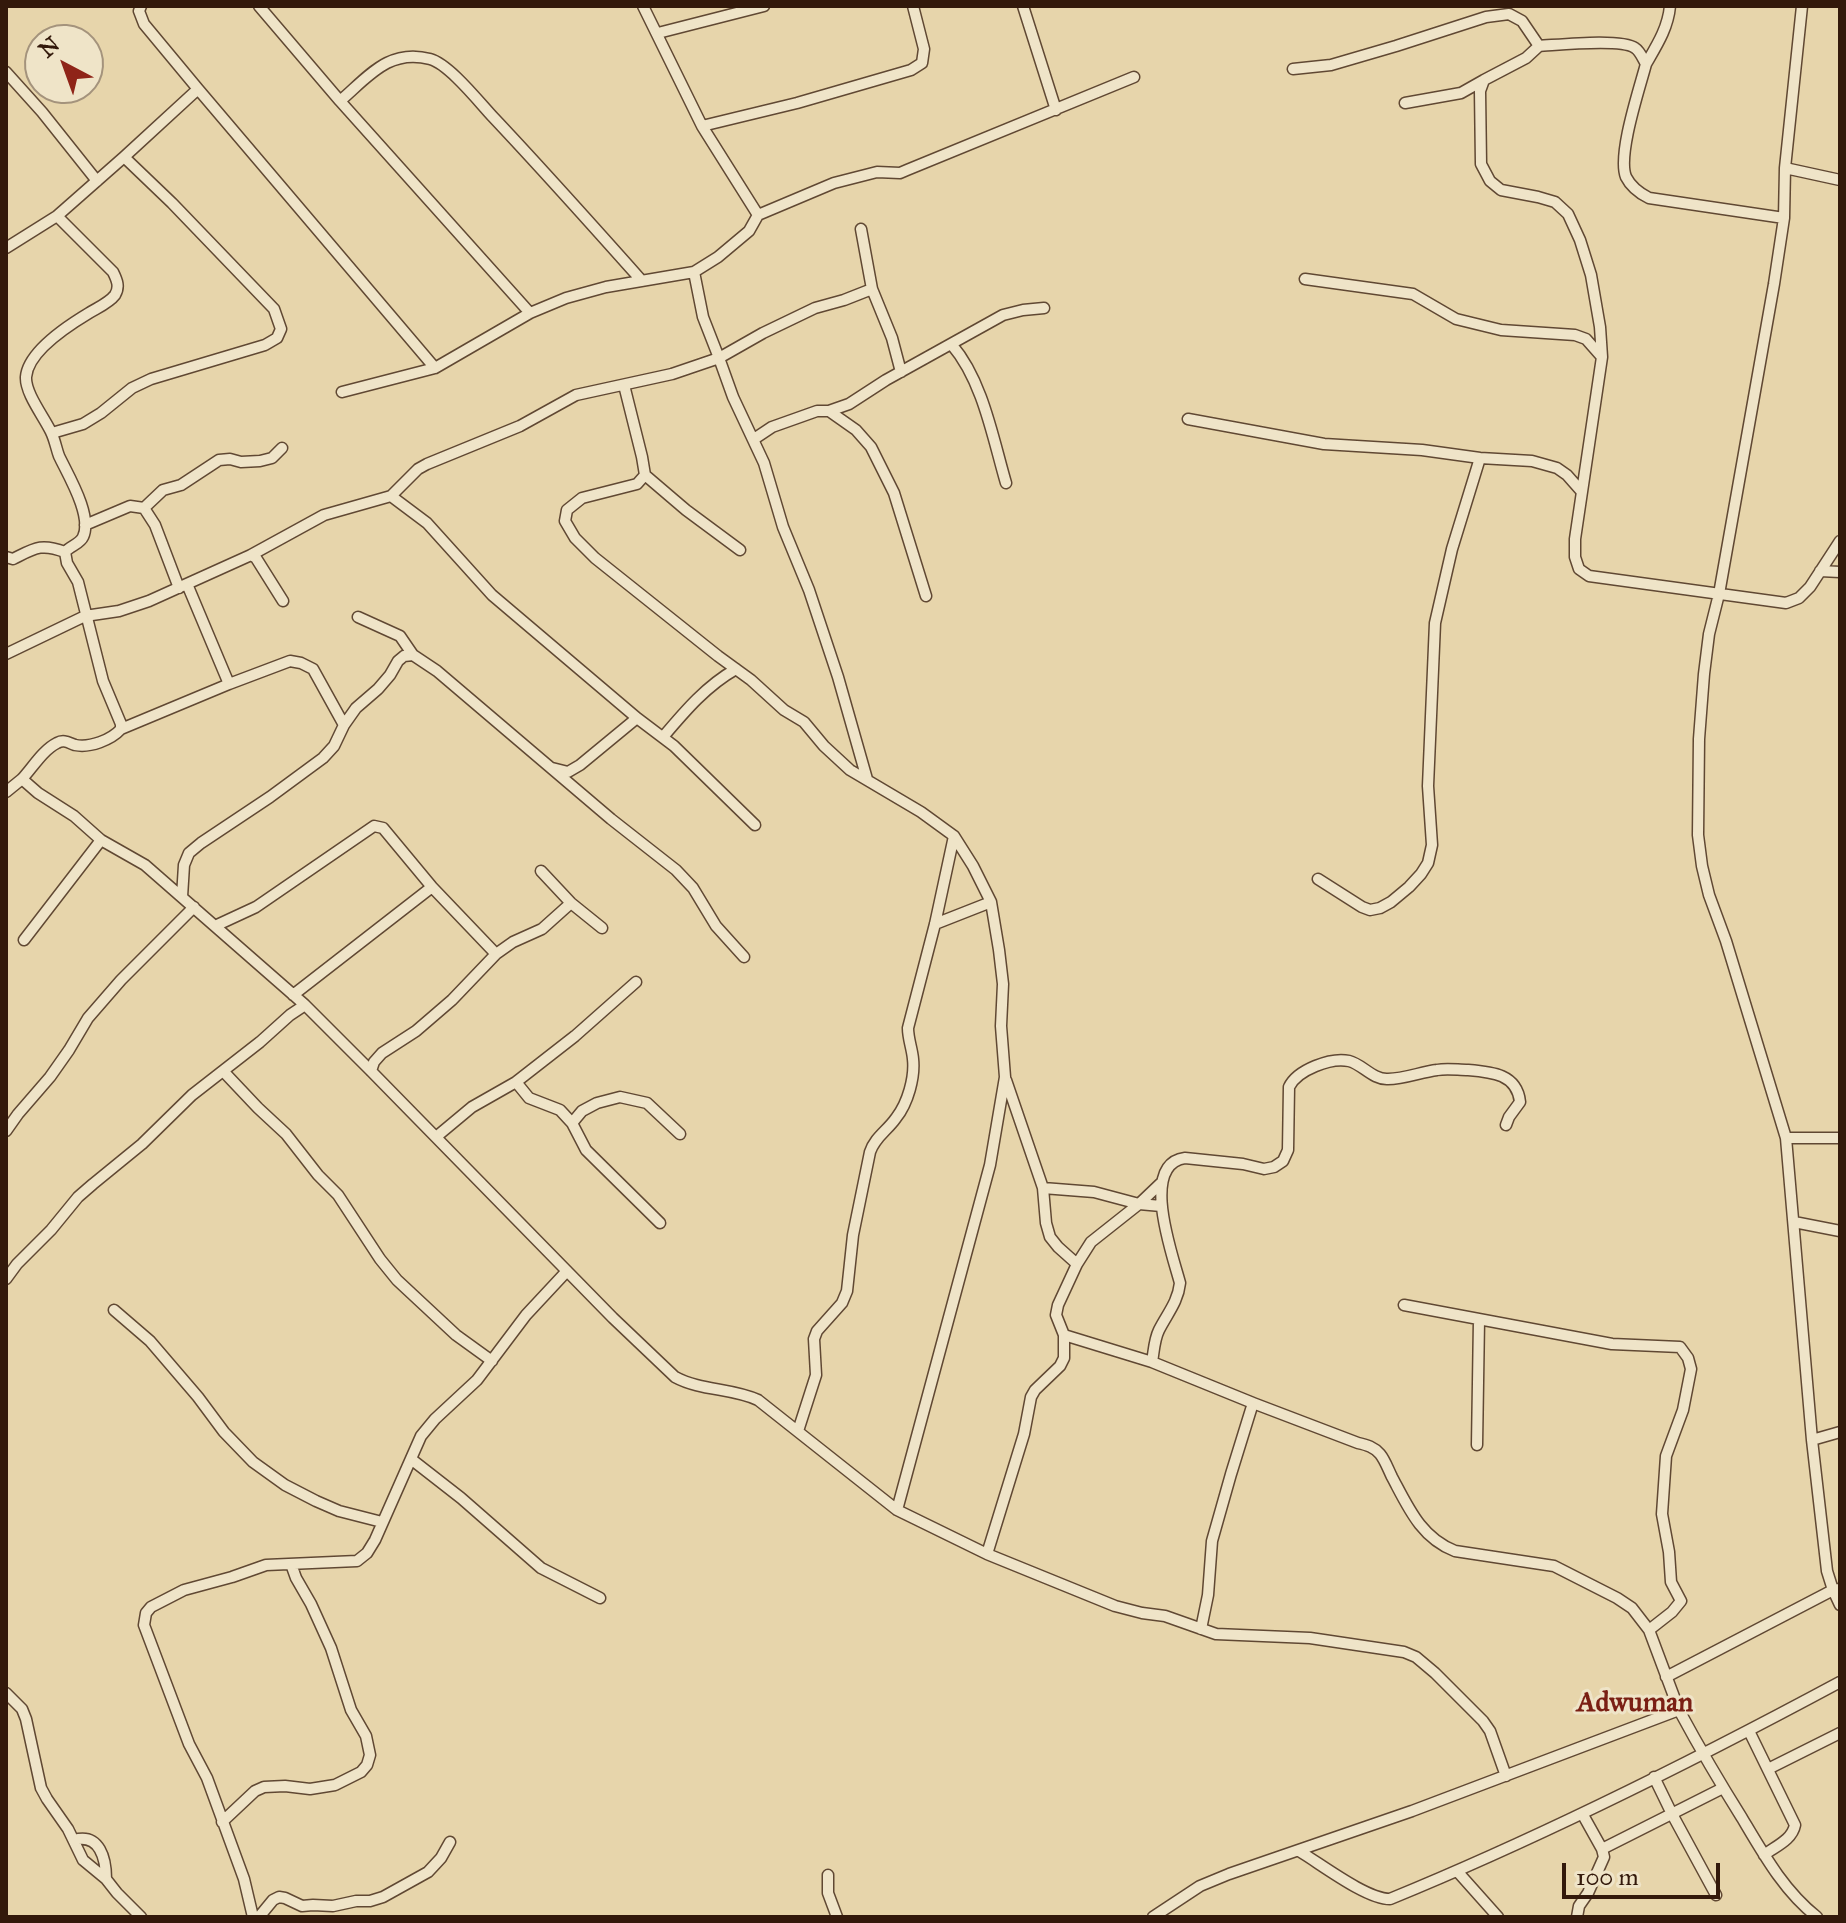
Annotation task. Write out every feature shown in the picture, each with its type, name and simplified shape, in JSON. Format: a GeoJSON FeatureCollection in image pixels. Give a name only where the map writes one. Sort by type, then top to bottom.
{"type":"FeatureCollection","features":[{"type":"Feature","properties":{"kind":"street"},"geometry":{"type":"LineString","coordinates":[[141,6],[139,11],[144,24],[435,368]]}},
{"type":"Feature","properties":{"kind":"street"},"geometry":{"type":"LineString","coordinates":[[259,6],[530,313]]}},
{"type":"Feature","properties":{"kind":"street"},"geometry":{"type":"LineString","coordinates":[[643,6],[702,126],[758,215]]}},
{"type":"Feature","properties":{"kind":"street"},"geometry":{"type":"LineString","coordinates":[[658,33],[764,6]]}},
{"type":"Feature","properties":{"kind":"street"},"geometry":{"type":"LineString","coordinates":[[702,126],[911,70],[922,63],[924,49],[913,6]]}},
{"type":"Feature","properties":{"kind":"street"},"geometry":{"type":"LineString","coordinates":[[1023,6],[1056,110]]}},
{"type":"Feature","properties":{"kind":"street"},"geometry":{"type":"LineString","coordinates":[[1670,6],[1661,38],[1646,64],[1631,121],[1624,162],[1626,176],[1638,193],[1649,198],[1784,218]]}},
{"type":"Feature","properties":{"kind":"street"},"geometry":{"type":"LineString","coordinates":[[1802,6],[1785,168],[1784,218],[1719,594],[1709,634],[1701,705],[1698,835],[1702,866],[1786,1138],[1812,1440],[1827,1571],[1840,1605]]}},
{"type":"Feature","properties":{"kind":"street"},"geometry":{"type":"LineString","coordinates":[[1293,69],[1331,65],[1486,17],[1509,14],[1522,21],[1539,46]]}},
{"type":"Feature","properties":{"kind":"street"},"geometry":{"type":"LineString","coordinates":[[1405,103],[1461,93],[1526,58],[1539,46],[1585,42],[1630,46],[1636,49],[1646,64]]}},
{"type":"Feature","properties":{"kind":"street"},"geometry":{"type":"LineString","coordinates":[[340,101],[384,63],[394,59],[418,58],[438,63],[460,81],[642,281]]}},
{"type":"Feature","properties":{"kind":"street"},"geometry":{"type":"LineString","coordinates":[[6,72],[97,181]]}},
{"type":"Feature","properties":{"kind":"street"},"geometry":{"type":"LineString","coordinates":[[342,392],[435,368],[530,313],[579,294],[694,272],[749,231],[758,215],[834,183],[877,172],[900,173],[1134,77]]}},
{"type":"Feature","properties":{"kind":"street"},"geometry":{"type":"LineString","coordinates":[[1484,80],[1480,91],[1481,164],[1490,181],[1501,190],[1555,202],[1568,214],[1591,275],[1602,357],[1575,539],[1579,569],[1589,576],[1786,603],[1799,598],[1810,587],[1840,541]]}},
{"type":"Feature","properties":{"kind":"street"},"geometry":{"type":"LineString","coordinates":[[6,248],[57,216],[198,89]]}},
{"type":"Feature","properties":{"kind":"street"},"geometry":{"type":"LineString","coordinates":[[52,433],[83,424],[132,388],[151,379],[265,345],[277,338],[281,329],[274,309],[124,157]]}},
{"type":"Feature","properties":{"kind":"street"},"geometry":{"type":"LineString","coordinates":[[1785,168],[1840,180]]}},
{"type":"Feature","properties":{"kind":"street"},"geometry":{"type":"LineString","coordinates":[[57,216],[113,272],[118,288],[111,299],[41,348],[28,367],[25,380],[52,433],[85,516],[81,541],[65,552]]}},
{"type":"Feature","properties":{"kind":"street"},"geometry":{"type":"LineString","coordinates":[[861,229],[872,289],[892,338],[901,372]]}},
{"type":"Feature","properties":{"kind":"street"},"geometry":{"type":"LineString","coordinates":[[694,272],[703,317],[733,397],[764,463],[783,527],[809,590],[867,779]]}},
{"type":"Feature","properties":{"kind":"street"},"geometry":{"type":"LineString","coordinates":[[1305,279],[1413,294],[1456,319],[1501,330],[1575,335],[1586,339],[1602,357]]}},
{"type":"Feature","properties":{"kind":"street"},"geometry":{"type":"LineString","coordinates":[[6,654],[85,616],[119,611],[149,601],[251,555],[324,515],[391,496],[427,464],[520,426],[576,395],[680,372],[719,358],[815,308],[872,289]]}},
{"type":"Feature","properties":{"kind":"street"},"geometry":{"type":"LineString","coordinates":[[754,439],[772,427],[817,411],[829,411],[849,404],[1003,315],[1044,308]]}},
{"type":"Feature","properties":{"kind":"street"},"geometry":{"type":"LineString","coordinates":[[952,345],[964,361],[979,392],[1006,483]]}},
{"type":"Feature","properties":{"kind":"street"},"geometry":{"type":"LineString","coordinates":[[624,385],[645,475],[740,550]]}},
{"type":"Feature","properties":{"kind":"street"},"geometry":{"type":"LineString","coordinates":[[829,411],[856,430],[871,447],[894,493],[926,596]]}},
{"type":"Feature","properties":{"kind":"street"},"geometry":{"type":"LineString","coordinates":[[1188,419],[1324,444],[1532,461],[1557,468],[1582,492]]}},
{"type":"Feature","properties":{"kind":"street"},"geometry":{"type":"LineString","coordinates":[[144,508],[163,490],[181,485],[219,460],[260,461],[272,458],[282,448]]}},
{"type":"Feature","properties":{"kind":"street"},"geometry":{"type":"LineString","coordinates":[[1318,879],[1370,910],[1391,902],[1409,887],[1428,863],[1432,845],[1428,786],[1435,623],[1452,549],[1480,458]]}},
{"type":"Feature","properties":{"kind":"street"},"geometry":{"type":"LineString","coordinates":[[645,475],[637,484],[582,498],[567,510],[565,521],[575,538],[595,558],[761,688],[784,710],[804,722],[844,765],[954,836],[991,902],[1003,984],[1001,1026],[1005,1077],[990,1165],[897,1510]]}},
{"type":"Feature","properties":{"kind":"street"},"geometry":{"type":"LineString","coordinates":[[391,496],[427,523],[492,595],[674,746],[755,825]]}},
{"type":"Feature","properties":{"kind":"street"},"geometry":{"type":"LineString","coordinates":[[85,525],[130,506],[144,508],[155,525],[229,684]]}},
{"type":"Feature","properties":{"kind":"street"},"geometry":{"type":"LineString","coordinates":[[6,557],[13,559],[36,547],[49,546],[65,552]]}},
{"type":"Feature","properties":{"kind":"street"},"geometry":{"type":"LineString","coordinates":[[65,552],[67,563],[78,582],[103,681],[121,729]]}},
{"type":"Feature","properties":{"kind":"street"},"geometry":{"type":"LineString","coordinates":[[251,555],[283,601]]}},
{"type":"Feature","properties":{"kind":"street"},"geometry":{"type":"LineString","coordinates":[[1820,571],[1840,572]]}},
{"type":"Feature","properties":{"kind":"street"},"geometry":{"type":"LineString","coordinates":[[358,617],[400,636],[413,655],[437,671],[676,870],[693,888],[716,926],[744,957]]}},
{"type":"Feature","properties":{"kind":"street"},"geometry":{"type":"LineString","coordinates":[[182,897],[184,865],[189,853],[323,758],[334,746],[356,708],[378,689],[398,661],[404,656],[413,655]]}},
{"type":"Feature","properties":{"kind":"street"},"geometry":{"type":"LineString","coordinates":[[6,792],[58,742],[90,746],[115,736],[121,729],[290,661],[313,669],[344,725]]}},
{"type":"Feature","properties":{"kind":"street"},"geometry":{"type":"LineString","coordinates":[[663,737],[714,682],[736,669]]}},
{"type":"Feature","properties":{"kind":"street"},"geometry":{"type":"LineString","coordinates":[[550,768],[568,772],[637,718]]}},
{"type":"Feature","properties":{"kind":"street"},"geometry":{"type":"LineString","coordinates":[[22,779],[74,816],[101,840],[145,865],[305,1005],[675,1377],[687,1383],[744,1393],[758,1400],[897,1510],[987,1554],[1115,1606],[1165,1616],[1216,1634],[1310,1638],[1404,1652],[1416,1657],[1483,1721],[1490,1731],[1506,1776]]}},
{"type":"Feature","properties":{"kind":"street"},"geometry":{"type":"LineString","coordinates":[[215,926],[256,907],[374,826],[383,828],[432,887],[496,954]]}},
{"type":"Feature","properties":{"kind":"street"},"geometry":{"type":"LineString","coordinates":[[798,1431],[816,1375],[814,1339],[817,1331],[842,1303],[847,1291],[853,1235],[870,1152],[874,1142],[897,1117],[912,1079],[913,1059],[908,1028],[954,836]]}},
{"type":"Feature","properties":{"kind":"street"},"geometry":{"type":"LineString","coordinates":[[24,940],[101,840]]}},
{"type":"Feature","properties":{"kind":"street"},"geometry":{"type":"LineString","coordinates":[[541,871],[571,903],[602,928]]}},
{"type":"Feature","properties":{"kind":"street"},"geometry":{"type":"LineString","coordinates":[[293,995],[432,887]]}},
{"type":"Feature","properties":{"kind":"street"},"geometry":{"type":"LineString","coordinates":[[935,924],[991,902]]}},
{"type":"Feature","properties":{"kind":"street"},"geometry":{"type":"LineString","coordinates":[[371,1071],[382,1053],[416,1031],[452,1000],[496,954],[513,942],[542,929],[571,903]]}},
{"type":"Feature","properties":{"kind":"street"},"geometry":{"type":"LineString","coordinates":[[6,1131],[50,1077],[88,1018],[194,907]]}},
{"type":"Feature","properties":{"kind":"street"},"geometry":{"type":"LineString","coordinates":[[436,1137],[472,1107],[516,1082],[575,1036],[636,982]]}},
{"type":"Feature","properties":{"kind":"street"},"geometry":{"type":"LineString","coordinates":[[6,1279],[78,1197],[142,1144],[192,1095],[305,1005]]}},
{"type":"Feature","properties":{"kind":"street"},"geometry":{"type":"LineString","coordinates":[[987,1554],[1024,1434],[1031,1397],[1064,1358],[1064,1335],[1056,1315],[1077,1264],[1091,1242],[1161,1183],[1169,1166],[1177,1159],[1243,1164],[1264,1169],[1274,1167],[1283,1161],[1288,1150],[1289,1087],[1292,1080],[1308,1069],[1336,1060],[1350,1061],[1386,1080],[1442,1069],[1494,1072],[1507,1079],[1519,1092],[1520,1102],[1506,1125]]}},
{"type":"Feature","properties":{"kind":"street"},"geometry":{"type":"LineString","coordinates":[[223,1071],[286,1134],[338,1195],[397,1280],[456,1335],[492,1361]]}},
{"type":"Feature","properties":{"kind":"street"},"geometry":{"type":"LineString","coordinates":[[1005,1077],[1043,1188],[1050,1237],[1077,1264]]}},
{"type":"Feature","properties":{"kind":"street"},"geometry":{"type":"LineString","coordinates":[[516,1082],[529,1098],[560,1110],[572,1123],[586,1150],[660,1223]]}},
{"type":"Feature","properties":{"kind":"street"},"geometry":{"type":"LineString","coordinates":[[572,1123],[582,1111],[620,1097],[647,1103],[680,1134]]}},
{"type":"Feature","properties":{"kind":"street"},"geometry":{"type":"LineString","coordinates":[[1786,1138],[1840,1138]]}},
{"type":"Feature","properties":{"kind":"street"},"geometry":{"type":"LineString","coordinates":[[1152,1362],[1156,1335],[1174,1305],[1180,1283],[1161,1206],[1161,1183]]}},
{"type":"Feature","properties":{"kind":"street"},"geometry":{"type":"LineString","coordinates":[[1043,1188],[1094,1192],[1139,1204],[1161,1206]]}},
{"type":"Feature","properties":{"kind":"street"},"geometry":{"type":"LineString","coordinates":[[1794,1222],[1840,1231]]}},
{"type":"Feature","properties":{"kind":"street"},"geometry":{"type":"LineString","coordinates":[[450,1842],[428,1872],[383,1897],[333,1906],[302,1906],[279,1897],[256,1917],[207,1778],[182,1727],[144,1619],[151,1607],[184,1590],[266,1565],[357,1561],[367,1553],[421,1436],[477,1380],[526,1315],[567,1271]]}},
{"type":"Feature","properties":{"kind":"street"},"geometry":{"type":"LineString","coordinates":[[1404,1305],[1612,1344],[1680,1347],[1691,1369],[1683,1410],[1666,1456],[1662,1514],[1671,1582],[1681,1601],[1649,1630]]}},
{"type":"Feature","properties":{"kind":"street"},"geometry":{"type":"LineString","coordinates":[[114,1310],[150,1341],[224,1432],[253,1462],[285,1485],[316,1501],[339,1511],[382,1522]]}},
{"type":"Feature","properties":{"kind":"street"},"geometry":{"type":"LineString","coordinates":[[1477,1445],[1479,1320]]}},
{"type":"Feature","properties":{"kind":"street"},"geometry":{"type":"LineString","coordinates":[[1064,1335],[1152,1362],[1372,1446],[1382,1456],[1410,1511],[1427,1535],[1446,1548],[1554,1566],[1632,1608],[1649,1630],[1679,1710],[1702,1753],[1783,1884],[1817,1917]]}},
{"type":"Feature","properties":{"kind":"street"},"geometry":{"type":"LineString","coordinates":[[1201,1629],[1208,1595],[1212,1541],[1253,1403]]}},
{"type":"Feature","properties":{"kind":"street"},"geometry":{"type":"LineString","coordinates":[[1812,1440],[1840,1432]]}},
{"type":"Feature","properties":{"kind":"street"},"geometry":{"type":"LineString","coordinates":[[411,1459],[541,1568],[600,1598]]}},
{"type":"Feature","properties":{"kind":"street"},"geometry":{"type":"LineString","coordinates":[[222,1822],[255,1791],[264,1787],[310,1789],[335,1785],[361,1772],[370,1755],[366,1736],[351,1710],[331,1648],[291,1564]]}},
{"type":"Feature","properties":{"kind":"street"},"geometry":{"type":"LineString","coordinates":[[1666,1677],[1836,1589]]}},
{"type":"Feature","properties":{"kind":"street"},"geometry":{"type":"LineString","coordinates":[[1299,1851],[1366,1892],[1390,1899],[1583,1815],[1840,1682]]}},
{"type":"Feature","properties":{"kind":"street"},"geometry":{"type":"LineString","coordinates":[[6,1693],[22,1709],[41,1788],[83,1860],[106,1879],[141,1917]]}},
{"type":"Feature","properties":{"kind":"street"},"geometry":{"type":"LineString","coordinates":[[1153,1917],[1200,1886],[1229,1874],[1412,1811],[1679,1710]]}},
{"type":"Feature","properties":{"kind":"street"},"geometry":{"type":"LineString","coordinates":[[1749,1731],[1795,1825],[1790,1837],[1764,1855]]}},
{"type":"Feature","properties":{"kind":"street"},"geometry":{"type":"LineString","coordinates":[[1768,1769],[1840,1733]]}},
{"type":"Feature","properties":{"kind":"street"},"geometry":{"type":"LineString","coordinates":[[1654,1777],[1716,1895]]}},
{"type":"Feature","properties":{"kind":"street"},"geometry":{"type":"LineString","coordinates":[[1602,1849],[1723,1788]]}},
{"type":"Feature","properties":{"kind":"street"},"geometry":{"type":"LineString","coordinates":[[1577,1917],[1579,1906],[1604,1857],[1583,1815]]}},
{"type":"Feature","properties":{"kind":"street"},"geometry":{"type":"LineString","coordinates":[[74,1840],[88,1840],[103,1852],[106,1879]]}},
{"type":"Feature","properties":{"kind":"street"},"geometry":{"type":"LineString","coordinates":[[1457,1871],[1498,1917]]}},
{"type":"Feature","properties":{"kind":"street"},"geometry":{"type":"LineString","coordinates":[[828,1875],[828,1893],[837,1917]]}},
{"type":"Feature","properties":{"kind":"district","name":"Adwuman"},"geometry":{"type":"Point","coordinates":[1635,1704]}}]}
